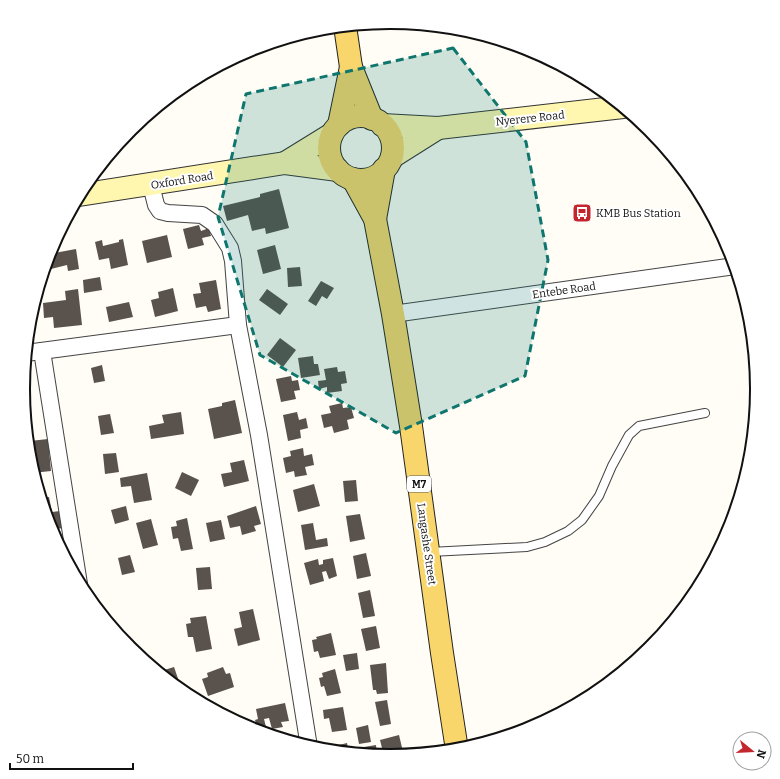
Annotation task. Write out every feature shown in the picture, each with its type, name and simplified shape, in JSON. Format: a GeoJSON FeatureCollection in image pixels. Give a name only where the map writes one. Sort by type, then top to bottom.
{"type":"FeatureCollection","features":[{"type":"Feature","properties":{"kind":"main road","name":"M7"},"geometry":{"type":"LineString","coordinates":[[346,32],[351,67],[377,122],[388,132],[392,140],[393,148],[388,163]]}},
{"type":"Feature","properties":{"kind":"main road","name":"M7"},"geometry":{"type":"LineString","coordinates":[[345,174],[332,162],[330,153],[351,67]]}},
{"type":"Feature","properties":{"kind":"main road","name":"Nyerere Road"},"geometry":{"type":"LineString","coordinates":[[377,122],[438,128],[615,108]]}},
{"type":"Feature","properties":{"kind":"main road"},"geometry":{"type":"LineString","coordinates":[[336,130],[355,117],[377,122]]}},
{"type":"Feature","properties":{"kind":"main road","name":"Nyerere Road"},"geometry":{"type":"LineString","coordinates":[[388,163],[438,128]]}},
{"type":"Feature","properties":{"kind":"main road","name":"Oxford Road"},"geometry":{"type":"LineString","coordinates":[[285,162],[336,130]]}},
{"type":"Feature","properties":{"kind":"main road","name":"Oxford Road"},"geometry":{"type":"LineString","coordinates":[[86,195],[285,162],[345,174]]}},
{"type":"Feature","properties":{"kind":"main road"},"geometry":{"type":"LineString","coordinates":[[345,174],[364,180],[375,177],[388,163]]}},
{"type":"Feature","properties":{"kind":"main road","name":"Langashe Street"},"geometry":{"type":"LineString","coordinates":[[375,219],[388,163]]}},
{"type":"Feature","properties":{"kind":"main road","name":"Langashe Street"},"geometry":{"type":"LineString","coordinates":[[345,174],[375,219],[393,314],[411,426],[456,744]]}},
{"type":"Feature","properties":{"kind":"street"},"geometry":{"type":"LineString","coordinates":[[151,185],[156,205],[160,211],[168,213],[202,215],[215,224],[230,248],[233,261],[238,325],[259,434],[308,740]]}},
{"type":"Feature","properties":{"kind":"street","name":"Entebe Road"},"geometry":{"type":"LineString","coordinates":[[393,314],[728,267]]}},
{"type":"Feature","properties":{"kind":"street"},"geometry":{"type":"LineString","coordinates":[[32,352],[238,325]]}},
{"type":"Feature","properties":{"kind":"street"},"geometry":{"type":"LineString","coordinates":[[42,351],[78,569]]}},
{"type":"Feature","properties":{"kind":"lane"},"geometry":{"type":"LineString","coordinates":[[428,552],[527,547],[545,542],[568,531],[582,520],[599,496],[612,466],[629,435],[639,426],[705,413]]}},
{"type":"Feature","properties":{"kind":"highlighted area"},"geometry":{"type":"Polygon","coordinates":[[[453,48],[526,142],[548,260],[525,376],[396,433],[260,355],[218,217],[246,94],[453,48]]]}},
{"type":"Feature","properties":{"kind":"building"},"geometry":{"type":"Polygon","coordinates":[[[279,189],[289,228],[266,234],[265,228],[252,231],[248,215],[227,221],[223,206],[260,197],[260,194],[279,189]]]}},
{"type":"Feature","properties":{"kind":"building"},"geometry":{"type":"Polygon","coordinates":[[[199,225],[201,231],[209,228],[211,236],[202,238],[204,245],[188,249],[183,229],[199,225]]]}},
{"type":"Feature","properties":{"kind":"building"},"geometry":{"type":"Polygon","coordinates":[[[167,235],[172,257],[147,263],[142,241],[167,235]]]}},
{"type":"Feature","properties":{"kind":"building"},"geometry":{"type":"Polygon","coordinates":[[[123,239],[128,265],[111,269],[109,258],[99,260],[95,242],[102,240],[103,246],[119,242],[119,240],[123,239]]]}},
{"type":"Feature","properties":{"kind":"building"},"geometry":{"type":"Polygon","coordinates":[[[275,245],[281,269],[263,274],[257,250],[275,245]]]}},
{"type":"Feature","properties":{"kind":"building"},"geometry":{"type":"Polygon","coordinates":[[[76,249],[79,269],[68,271],[67,265],[51,269],[57,253],[76,249]]]}},
{"type":"Feature","properties":{"kind":"building"},"geometry":{"type":"Polygon","coordinates":[[[300,267],[302,286],[288,287],[287,268],[300,267]]]}},
{"type":"Feature","properties":{"kind":"building"},"geometry":{"type":"Polygon","coordinates":[[[100,277],[102,290],[84,293],[83,280],[100,277]]]}},
{"type":"Feature","properties":{"kind":"building"},"geometry":{"type":"Polygon","coordinates":[[[216,280],[221,309],[208,312],[206,306],[196,308],[193,294],[201,293],[199,283],[216,280]]]}},
{"type":"Feature","properties":{"kind":"building"},"geometry":{"type":"Polygon","coordinates":[[[321,281],[334,288],[327,299],[322,296],[316,306],[308,301],[321,281]]]}},
{"type":"Feature","properties":{"kind":"building"},"geometry":{"type":"Polygon","coordinates":[[[173,288],[178,311],[155,317],[151,300],[159,298],[158,292],[173,288]]]}},
{"type":"Feature","properties":{"kind":"building"},"geometry":{"type":"Polygon","coordinates":[[[78,289],[82,325],[54,328],[53,317],[44,318],[43,303],[66,300],[65,291],[78,289]]]}},
{"type":"Feature","properties":{"kind":"building"},"geometry":{"type":"Polygon","coordinates":[[[267,289],[288,304],[280,315],[259,300],[267,289]]]}},
{"type":"Feature","properties":{"kind":"building"},"geometry":{"type":"Polygon","coordinates":[[[129,302],[133,317],[109,322],[106,307],[129,302]]]}},
{"type":"Feature","properties":{"kind":"building"},"geometry":{"type":"Polygon","coordinates":[[[280,338],[296,350],[283,367],[267,355],[280,338]]]}},
{"type":"Feature","properties":{"kind":"building"},"geometry":{"type":"Polygon","coordinates":[[[313,356],[314,364],[318,364],[320,375],[301,378],[298,358],[313,356]]]}},
{"type":"Feature","properties":{"kind":"building"},"geometry":{"type":"Polygon","coordinates":[[[102,365],[105,381],[94,383],[91,368],[102,365]]]}},
{"type":"Feature","properties":{"kind":"building"},"geometry":{"type":"Polygon","coordinates":[[[337,367],[338,372],[345,371],[347,383],[341,384],[342,391],[327,393],[327,387],[319,389],[318,381],[326,380],[324,369],[337,367]]]}},
{"type":"Feature","properties":{"kind":"building"},"geometry":{"type":"Polygon","coordinates":[[[291,376],[292,381],[298,380],[300,390],[294,391],[296,399],[281,402],[276,379],[291,376]]]}},
{"type":"Feature","properties":{"kind":"building"},"geometry":{"type":"Polygon","coordinates":[[[235,400],[242,433],[214,439],[208,409],[222,406],[222,403],[235,400]]]}},
{"type":"Feature","properties":{"kind":"building"},"geometry":{"type":"Polygon","coordinates":[[[342,403],[343,408],[351,407],[354,418],[347,420],[349,429],[334,433],[332,426],[324,428],[321,415],[331,413],[329,406],[342,403]]]}},
{"type":"Feature","properties":{"kind":"building"},"geometry":{"type":"Polygon","coordinates":[[[181,412],[184,434],[151,439],[149,426],[164,423],[162,415],[181,412]]]}},
{"type":"Feature","properties":{"kind":"building"},"geometry":{"type":"Polygon","coordinates":[[[297,412],[299,420],[306,418],[308,428],[300,430],[301,438],[288,441],[283,415],[297,412]]]}},
{"type":"Feature","properties":{"kind":"building"},"geometry":{"type":"Polygon","coordinates":[[[110,414],[114,433],[101,435],[98,416],[110,414]]]}},
{"type":"Feature","properties":{"kind":"building"},"geometry":{"type":"Polygon","coordinates":[[[48,439],[51,471],[39,472],[33,441],[48,439]]]}},
{"type":"Feature","properties":{"kind":"building"},"geometry":{"type":"Polygon","coordinates":[[[303,448],[304,456],[312,454],[314,465],[305,467],[307,475],[295,477],[294,471],[286,473],[283,458],[291,456],[290,451],[303,448]]]}},
{"type":"Feature","properties":{"kind":"building"},"geometry":{"type":"Polygon","coordinates":[[[116,453],[119,472],[105,474],[103,454],[116,453]]]}},
{"type":"Feature","properties":{"kind":"building"},"geometry":{"type":"Polygon","coordinates":[[[244,460],[249,481],[224,487],[221,474],[232,472],[230,463],[244,460]]]}},
{"type":"Feature","properties":{"kind":"building"},"geometry":{"type":"Polygon","coordinates":[[[182,472],[199,480],[191,496],[175,488],[182,472]]]}},
{"type":"Feature","properties":{"kind":"building"},"geometry":{"type":"Polygon","coordinates":[[[147,473],[152,500],[134,503],[131,486],[121,487],[120,478],[147,473]]]}},
{"type":"Feature","properties":{"kind":"building"},"geometry":{"type":"Polygon","coordinates":[[[356,480],[358,501],[345,502],[343,481],[356,480]]]}},
{"type":"Feature","properties":{"kind":"building"},"geometry":{"type":"Polygon","coordinates":[[[314,484],[320,506],[298,512],[293,490],[314,484]]]}},
{"type":"Feature","properties":{"kind":"building"},"geometry":{"type":"Polygon","coordinates":[[[47,497],[49,497],[52,512],[60,511],[63,528],[58,529],[47,497]]]}},
{"type":"Feature","properties":{"kind":"building"},"geometry":{"type":"Polygon","coordinates":[[[126,506],[129,520],[115,524],[111,510],[126,506]]]}},
{"type":"Feature","properties":{"kind":"building"},"geometry":{"type":"Polygon","coordinates":[[[256,506],[261,524],[254,526],[256,531],[242,535],[240,526],[230,528],[227,516],[256,506]]]}},
{"type":"Feature","properties":{"kind":"building"},"geometry":{"type":"Polygon","coordinates":[[[360,514],[365,539],[350,542],[346,516],[360,514]]]}},
{"type":"Feature","properties":{"kind":"building"},"geometry":{"type":"Polygon","coordinates":[[[187,518],[193,549],[181,551],[178,538],[173,539],[171,527],[177,526],[176,521],[187,518]]]}},
{"type":"Feature","properties":{"kind":"building"},"geometry":{"type":"Polygon","coordinates":[[[151,519],[158,545],[143,549],[136,523],[151,519]]]}},
{"type":"Feature","properties":{"kind":"building"},"geometry":{"type":"Polygon","coordinates":[[[221,520],[225,539],[210,542],[206,523],[221,520]]]}},
{"type":"Feature","properties":{"kind":"building"},"geometry":{"type":"Polygon","coordinates":[[[313,523],[316,540],[327,538],[328,546],[305,550],[301,525],[313,523]]]}},
{"type":"Feature","properties":{"kind":"building"},"geometry":{"type":"Polygon","coordinates":[[[366,553],[371,576],[357,579],[353,556],[366,553]]]}},
{"type":"Feature","properties":{"kind":"building"},"geometry":{"type":"Polygon","coordinates":[[[130,555],[135,572],[122,575],[118,558],[130,555]]]}},
{"type":"Feature","properties":{"kind":"building"},"geometry":{"type":"Polygon","coordinates":[[[333,558],[337,576],[329,579],[326,571],[322,572],[324,581],[310,585],[304,563],[318,559],[319,565],[323,564],[323,560],[333,558]]]}},
{"type":"Feature","properties":{"kind":"building"},"geometry":{"type":"Polygon","coordinates":[[[210,567],[212,589],[198,590],[196,568],[210,567]]]}},
{"type":"Feature","properties":{"kind":"building"},"geometry":{"type":"Polygon","coordinates":[[[370,590],[375,616],[363,618],[358,593],[370,590]]]}},
{"type":"Feature","properties":{"kind":"building"},"geometry":{"type":"Polygon","coordinates":[[[253,609],[260,640],[238,646],[234,629],[242,627],[239,612],[253,609]]]}},
{"type":"Feature","properties":{"kind":"building"},"geometry":{"type":"Polygon","coordinates":[[[206,616],[212,649],[196,652],[193,637],[188,637],[186,624],[191,623],[190,618],[206,616]]]}},
{"type":"Feature","properties":{"kind":"building"},"geometry":{"type":"Polygon","coordinates":[[[376,626],[380,648],[366,651],[361,629],[376,626]]]}},
{"type":"Feature","properties":{"kind":"building"},"geometry":{"type":"Polygon","coordinates":[[[331,633],[336,655],[320,658],[318,651],[314,652],[312,640],[317,639],[316,637],[331,633]]]}},
{"type":"Feature","properties":{"kind":"building"},"geometry":{"type":"Polygon","coordinates":[[[357,653],[359,669],[346,671],[343,655],[357,653]]]}},
{"type":"Feature","properties":{"kind":"building"},"geometry":{"type":"Polygon","coordinates":[[[386,663],[388,693],[377,694],[376,690],[373,690],[370,665],[386,663]]]}},
{"type":"Feature","properties":{"kind":"building"},"geometry":{"type":"Polygon","coordinates":[[[174,667],[179,681],[171,676],[164,670],[174,667]]]}},
{"type":"Feature","properties":{"kind":"building"},"geometry":{"type":"Polygon","coordinates":[[[223,667],[226,674],[230,673],[234,687],[208,696],[202,679],[208,677],[207,673],[223,667]]]}},
{"type":"Feature","properties":{"kind":"building"},"geometry":{"type":"Polygon","coordinates":[[[335,669],[341,693],[327,696],[324,686],[321,687],[319,678],[323,677],[322,673],[335,669]]]}},
{"type":"Feature","properties":{"kind":"building"},"geometry":{"type":"Polygon","coordinates":[[[387,700],[391,724],[380,726],[375,702],[387,700]]]}},
{"type":"Feature","properties":{"kind":"building"},"geometry":{"type":"Polygon","coordinates":[[[285,703],[289,721],[281,722],[283,727],[272,729],[269,718],[264,719],[266,728],[256,725],[255,720],[258,719],[256,709],[285,703]]]}},
{"type":"Feature","properties":{"kind":"building"},"geometry":{"type":"Polygon","coordinates":[[[343,707],[347,730],[332,732],[329,718],[324,719],[323,710],[343,707]]]}},
{"type":"Feature","properties":{"kind":"building"},"geometry":{"type":"Polygon","coordinates":[[[368,725],[371,742],[359,744],[356,728],[368,725]]]}},
{"type":"Feature","properties":{"kind":"building"},"geometry":{"type":"Polygon","coordinates":[[[399,735],[402,749],[382,750],[380,740],[399,735]]]}},
{"type":"Feature","properties":{"kind":"building"},"geometry":{"type":"Polygon","coordinates":[[[347,743],[348,747],[343,747],[336,746],[347,743]]]}},
{"type":"Feature","properties":{"kind":"building"},"geometry":{"type":"Polygon","coordinates":[[[376,745],[376,749],[364,749],[364,747],[376,745]]]}},
{"type":"Feature","properties":{"kind":"place","name":"KMB Bus Station"},"geometry":{"type":"Point","coordinates":[582,213]}}]}
